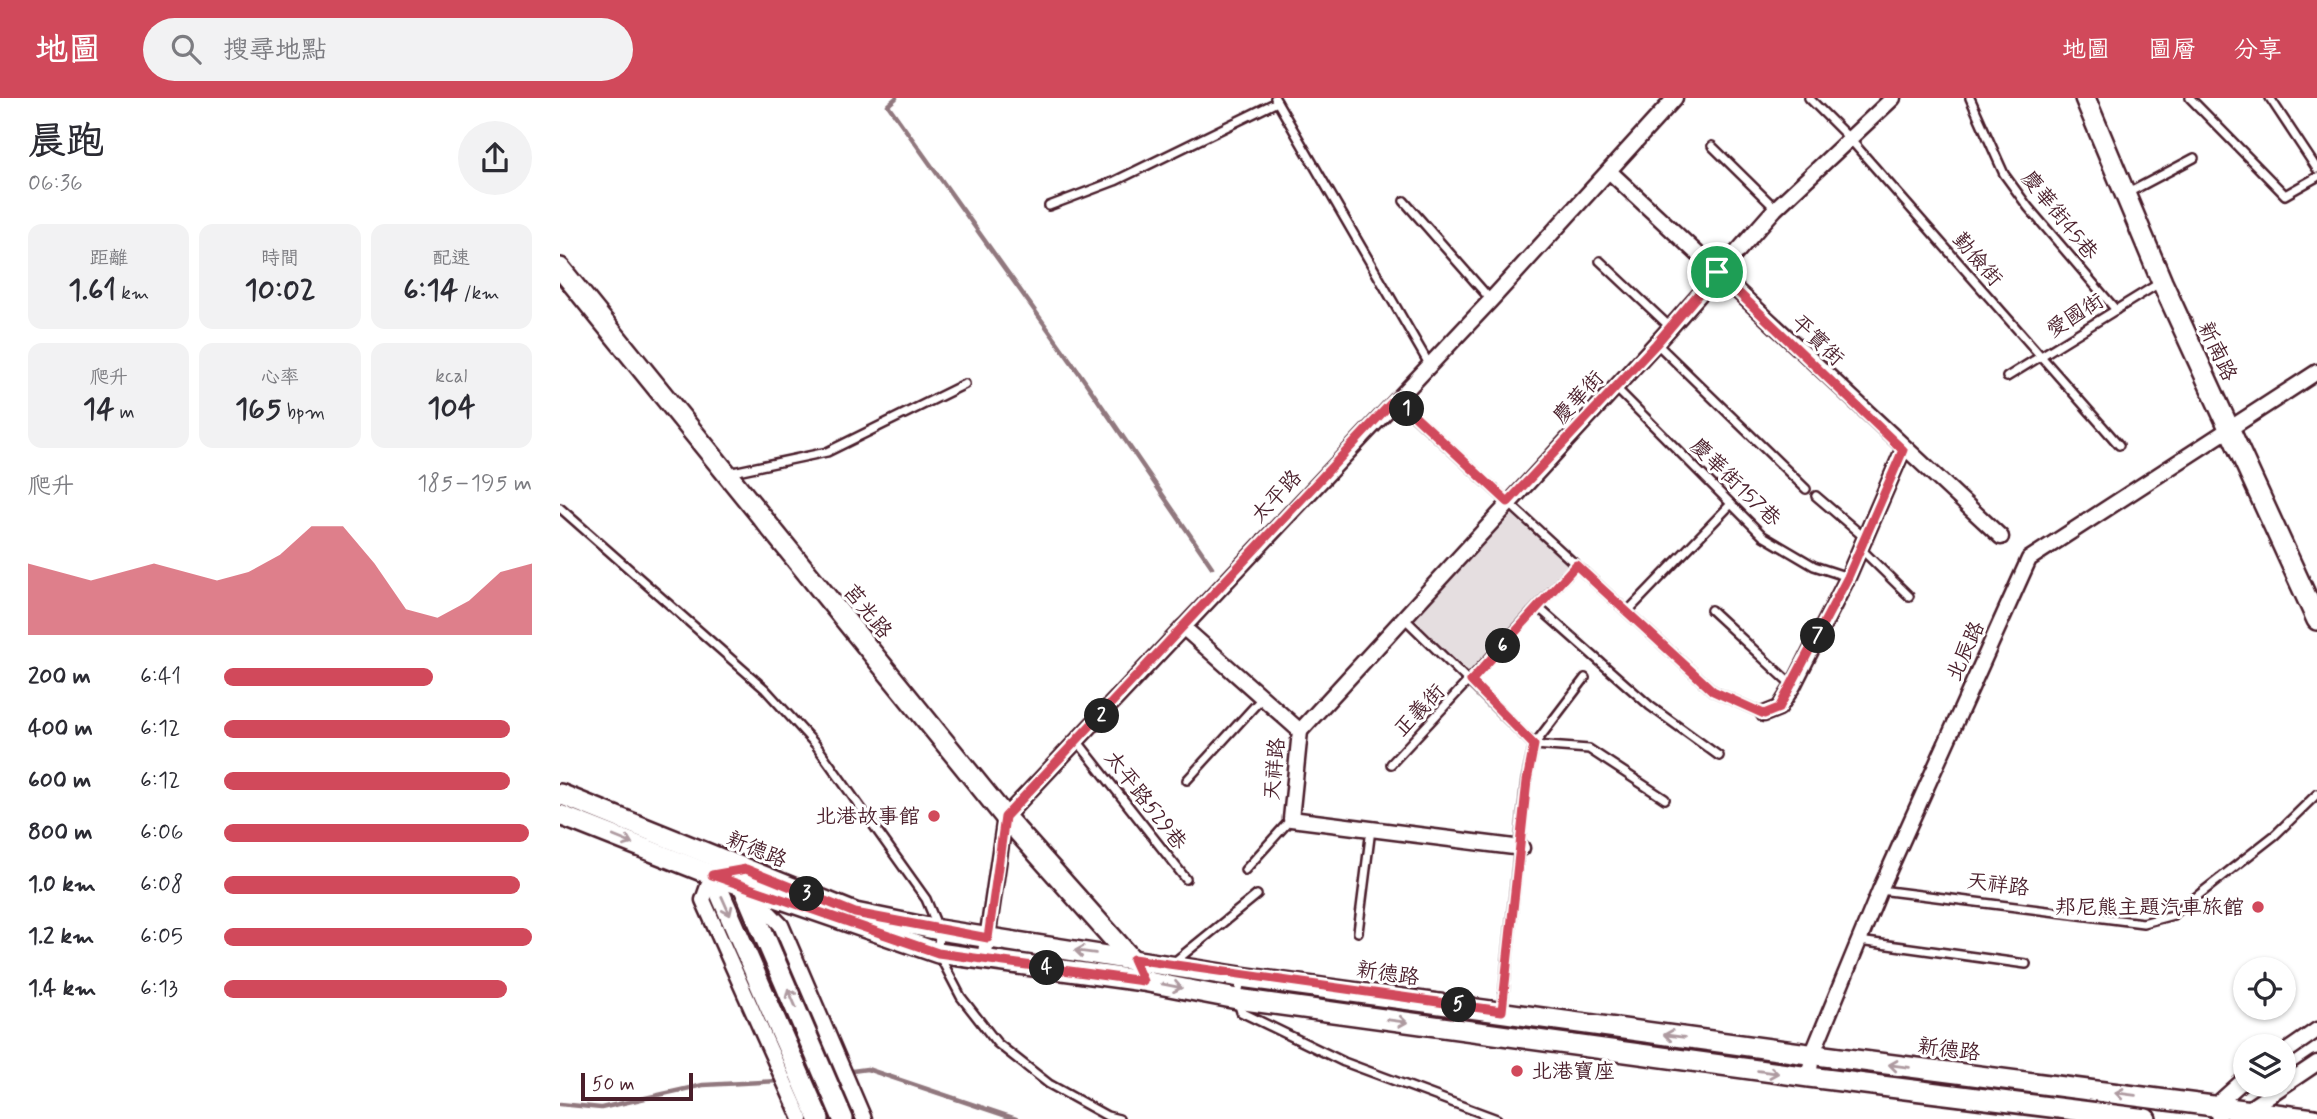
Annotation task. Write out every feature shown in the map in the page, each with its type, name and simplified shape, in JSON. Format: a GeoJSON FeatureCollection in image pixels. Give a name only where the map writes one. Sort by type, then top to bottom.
{"type":"FeatureCollection","features":[{"type":"Feature","properties":{"kind":"main road","name":"新南路"},"geometry":{"type":"LineString","coordinates":[[2085,98],[2162,282],[2317,620]]}},
{"type":"Feature","properties":{"kind":"main road","name":"莒光路"},"geometry":{"type":"LineString","coordinates":[[560,268],[1005,817],[1133,959],[1143,981]]}},
{"type":"Feature","properties":{"kind":"main road","name":"新德路"},"geometry":{"type":"LineString","coordinates":[[560,794],[745,878],[938,953],[1143,981],[1237,999],[1809,1077],[2146,1119]]}},
{"type":"Feature","properties":{"kind":"main road","name":"新德路"},"geometry":{"type":"LineString","coordinates":[[560,815],[712,875]]}},
{"type":"Feature","properties":{"kind":"main road"},"geometry":{"type":"LineString","coordinates":[[819,1119],[801,1098],[712,875],[745,878],[828,1060],[833,1096],[843,1119]]}},
{"type":"Feature","properties":{"kind":"main road","name":"新德路"},"geometry":{"type":"LineString","coordinates":[[745,878],[855,913],[939,930],[1241,977],[2218,1112],[2314,1119]]}},
{"type":"Feature","properties":{"kind":"street","name":"太平路"},"geometry":{"type":"LineString","coordinates":[[1005,817],[1491,300],[1675,98]]}},
{"type":"Feature","properties":{"kind":"street","name":"慶華街"},"geometry":{"type":"LineString","coordinates":[[1300,731],[1402,617],[1656,344],[1775,209],[1893,98]]}},
{"type":"Feature","properties":{"kind":"street","name":"平實街"},"geometry":{"type":"LineString","coordinates":[[1609,171],[1903,450],[2001,537]]}},
{"type":"Feature","properties":{"kind":"street","name":"北辰路"},"geometry":{"type":"LineString","coordinates":[[1809,1077],[1812,1055],[1858,941],[2029,559],[2317,372]]}},
{"type":"Feature","properties":{"kind":"street"},"geometry":{"type":"LineString","coordinates":[[1764,714],[1779,708],[1793,686],[1848,577],[1903,450]]}},
{"type":"Feature","properties":{"kind":"street","name":"天祥路"},"geometry":{"type":"LineString","coordinates":[[1183,626],[1300,731],[1291,819],[1522,848]]}},
{"type":"Feature","properties":{"kind":"street"},"geometry":{"type":"LineString","coordinates":[[984,960],[1005,817]]}},
{"type":"Feature","properties":{"kind":"street"},"geometry":{"type":"LineString","coordinates":[[2296,1045],[2317,1030]]}},
{"type":"Feature","properties":{"kind":"street"},"geometry":{"type":"LineString","coordinates":[[828,1060],[854,1096],[864,1119]]}},
{"type":"Feature","properties":{"kind":"street"},"geometry":{"type":"LineString","coordinates":[[2242,1114],[2317,1063]]}},
{"type":"Feature","properties":{"kind":"street"},"geometry":{"type":"LineString","coordinates":[[2218,1112],[2233,1094]]}},
{"type":"Feature","properties":{"kind":"street"},"geometry":{"type":"LineString","coordinates":[[801,1098],[801,1119]]}},
{"type":"Feature","properties":{"kind":"lane","name":"勤儉街"},"geometry":{"type":"LineString","coordinates":[[1809,98],[1849,138],[2119,445]]}},
{"type":"Feature","properties":{"kind":"lane","name":"慶華街45巷"},"geometry":{"type":"LineString","coordinates":[[1970,98],[2004,174],[2028,207],[2116,310]]}},
{"type":"Feature","properties":{"kind":"lane"},"geometry":{"type":"LineString","coordinates":[[2190,98],[2285,195],[2317,177]]}},
{"type":"Feature","properties":{"kind":"lane"},"geometry":{"type":"LineString","coordinates":[[2270,98],[2317,169]]}},
{"type":"Feature","properties":{"kind":"lane"},"geometry":{"type":"LineString","coordinates":[[1049,206],[1115,181],[1276,100],[1429,364]]}},
{"type":"Feature","properties":{"kind":"lane"},"geometry":{"type":"LineString","coordinates":[[1712,146],[1775,209]]}},
{"type":"Feature","properties":{"kind":"lane"},"geometry":{"type":"LineString","coordinates":[[2125,194],[2194,158]]}},
{"type":"Feature","properties":{"kind":"lane"},"geometry":{"type":"LineString","coordinates":[[1404,201],[1491,300]]}},
{"type":"Feature","properties":{"kind":"lane"},"geometry":{"type":"LineString","coordinates":[[1601,261],[1670,328]]}},
{"type":"Feature","properties":{"kind":"lane","name":"愛國街"},"geometry":{"type":"LineString","coordinates":[[2007,377],[2162,282]]}},
{"type":"Feature","properties":{"kind":"lane"},"geometry":{"type":"LineString","coordinates":[[1656,344],[1806,489]]}},
{"type":"Feature","properties":{"kind":"lane"},"geometry":{"type":"LineString","coordinates":[[728,473],[827,452],[965,384]]}},
{"type":"Feature","properties":{"kind":"lane","name":"慶華街157巷"},"geometry":{"type":"LineString","coordinates":[[1615,387],[1763,536],[1814,566],[1848,577]]}},
{"type":"Feature","properties":{"kind":"lane"},"geometry":{"type":"LineString","coordinates":[[1396,398],[1713,691],[1764,714]]}},
{"type":"Feature","properties":{"kind":"lane"},"geometry":{"type":"LineString","coordinates":[[1815,496],[1863,543],[1909,596]]}},
{"type":"Feature","properties":{"kind":"lane"},"geometry":{"type":"LineString","coordinates":[[1627,612],[1731,504]]}},
{"type":"Feature","properties":{"kind":"lane"},"geometry":{"type":"LineString","coordinates":[[560,508],[765,689],[816,745],[926,899],[939,930],[938,953],[961,997],[998,1044],[1049,1084],[1107,1116],[1119,1119]]}},
{"type":"Feature","properties":{"kind":"lane"},"geometry":{"type":"LineString","coordinates":[[1471,681],[1576,565]]}},
{"type":"Feature","properties":{"kind":"lane"},"geometry":{"type":"LineString","coordinates":[[1538,607],[1650,706],[1719,755]]}},
{"type":"Feature","properties":{"kind":"lane"},"geometry":{"type":"LineString","coordinates":[[1710,610],[1793,686]]}},
{"type":"Feature","properties":{"kind":"lane","name":"正義街"},"geometry":{"type":"LineString","coordinates":[[1402,617],[1534,745]]}},
{"type":"Feature","properties":{"kind":"lane"},"geometry":{"type":"LineString","coordinates":[[1502,1011],[1522,848],[1527,781],[1534,745],[1585,678]]}},
{"type":"Feature","properties":{"kind":"lane","name":"正義街"},"geometry":{"type":"LineString","coordinates":[[1391,764],[1471,681]]}},
{"type":"Feature","properties":{"kind":"lane"},"geometry":{"type":"LineString","coordinates":[[1187,780],[1263,697]]}},
{"type":"Feature","properties":{"kind":"lane","name":"太平路529巷"},"geometry":{"type":"LineString","coordinates":[[1078,742],[1186,879]]}},
{"type":"Feature","properties":{"kind":"lane"},"geometry":{"type":"LineString","coordinates":[[1534,745],[1589,749],[1665,799]]}},
{"type":"Feature","properties":{"kind":"lane","name":"天祥路"},"geometry":{"type":"LineString","coordinates":[[1880,890],[2143,923],[2173,915],[2275,835],[2317,794]]}},
{"type":"Feature","properties":{"kind":"lane"},"geometry":{"type":"LineString","coordinates":[[1245,870],[1291,819]]}},
{"type":"Feature","properties":{"kind":"lane"},"geometry":{"type":"LineString","coordinates":[[1358,932],[1371,829]]}},
{"type":"Feature","properties":{"kind":"lane"},"geometry":{"type":"LineString","coordinates":[[1169,965],[1257,895]]}},
{"type":"Feature","properties":{"kind":"lane"},"geometry":{"type":"LineString","coordinates":[[1858,941],[2026,964]]}},
{"type":"Feature","properties":{"kind":"lane"},"geometry":{"type":"LineString","coordinates":[[1241,977],[1237,999],[1241,1012],[1344,1062],[1497,1119]]}},
{"type":"Feature","properties":{"kind":"shaded area"},"geometry":{"type":"Polygon","coordinates":[[[1508,502],[1576,565],[1471,681],[1403,617],[1508,502]]]}},
{"type":"Feature","properties":{"kind":"waterway"},"geometry":{"type":"LineString","coordinates":[[896,98],[888,105],[1082,377],[1212,567]]}},
{"type":"Feature","properties":{"kind":"waterway"},"geometry":{"type":"LineString","coordinates":[[830,1074],[867,1069],[1016,1119]]}},
{"type":"Feature","properties":{"kind":"waterway"},"geometry":{"type":"LineString","coordinates":[[560,1104],[601,1108],[703,1085],[780,1081]]}},
{"type":"Feature","properties":{"kind":"place","name":"北港故事館"},"geometry":{"type":"Point","coordinates":[934,816]}},
{"type":"Feature","properties":{"kind":"place","name":"邦尼熊主題汽車旅館"},"geometry":{"type":"Point","coordinates":[2258,907]}},
{"type":"Feature","properties":{"kind":"place","name":"北港寶座"},"geometry":{"type":"Point","coordinates":[1517,1071]}},
{"type":"Feature","properties":{"kind":"route"},"geometry":{"type":"LineString","coordinates":[[1717,272],[1903,450],[1848,577],[1793,686],[1779,708],[1764,714],[1713,691],[1576,565],[1471,681],[1534,745],[1527,781],[1522,848],[1502,1011],[1241,977],[1133,959],[1143,981],[938,953],[712,875],[746,869],[855,913],[988,938],[1005,817],[1078,742],[1396,398],[1508,502],[1656,344],[1717,272]]}}]}
